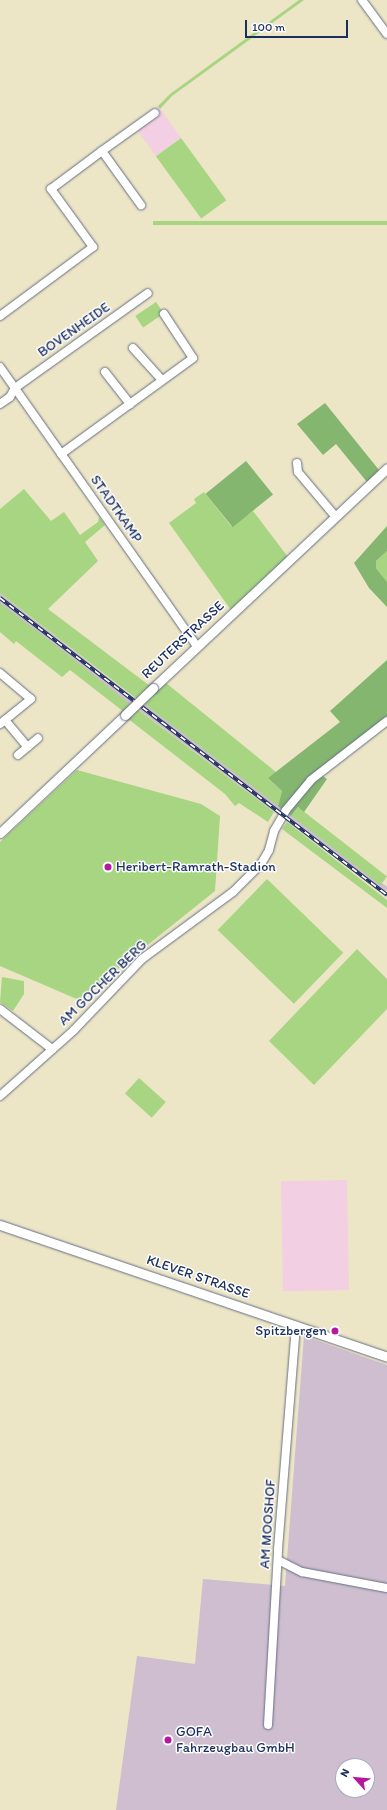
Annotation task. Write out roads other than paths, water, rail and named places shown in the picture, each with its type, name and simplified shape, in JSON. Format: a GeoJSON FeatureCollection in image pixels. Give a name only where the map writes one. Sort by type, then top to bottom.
{"type":"FeatureCollection","features":[{"type":"Feature","properties":{"kind":"street"},"geometry":{"type":"LineString","coordinates":[[362,0],[387,34]]}},
{"type":"Feature","properties":{"kind":"street"},"geometry":{"type":"LineString","coordinates":[[0,316],[93,247],[51,189],[155,113]]}},
{"type":"Feature","properties":{"kind":"street"},"geometry":{"type":"LineString","coordinates":[[102,151],[141,205]]}},
{"type":"Feature","properties":{"kind":"street","name":"BOVENHEIDE"},"geometry":{"type":"LineString","coordinates":[[15,388],[148,293]]}},
{"type":"Feature","properties":{"kind":"street"},"geometry":{"type":"LineString","coordinates":[[61,454],[193,358],[164,314]]}},
{"type":"Feature","properties":{"kind":"street"},"geometry":{"type":"LineString","coordinates":[[133,348],[162,380]]}},
{"type":"Feature","properties":{"kind":"street","name":"STADTKAMP"},"geometry":{"type":"LineString","coordinates":[[0,367],[197,646]]}},
{"type":"Feature","properties":{"kind":"street"},"geometry":{"type":"LineString","coordinates":[[105,372],[130,404]]}},
{"type":"Feature","properties":{"kind":"street"},"geometry":{"type":"LineString","coordinates":[[0,404],[10,397],[15,388]]}},
{"type":"Feature","properties":{"kind":"street"},"geometry":{"type":"LineString","coordinates":[[297,463],[298,472],[335,516]]}},
{"type":"Feature","properties":{"kind":"street","name":"REUTERSTRASSE"},"geometry":{"type":"LineString","coordinates":[[0,833],[387,468]]}},
{"type":"Feature","properties":{"kind":"street"},"geometry":{"type":"LineString","coordinates":[[0,673],[31,699],[3,722],[28,747]]}},
{"type":"Feature","properties":{"kind":"street","name":"AM GOCHER BERG"},"geometry":{"type":"LineString","coordinates":[[0,1096],[52,1049],[142,959],[233,892],[261,864],[269,850],[274,831],[286,810],[311,780],[387,721]]}},
{"type":"Feature","properties":{"kind":"street"},"geometry":{"type":"LineString","coordinates":[[18,755],[38,738]]}},
{"type":"Feature","properties":{"kind":"street"},"geometry":{"type":"LineString","coordinates":[[0,1009],[52,1049]]}},
{"type":"Feature","properties":{"kind":"street","name":"KLEVER STRASSE"},"geometry":{"type":"LineString","coordinates":[[0,1225],[387,1357]]}},
{"type":"Feature","properties":{"kind":"street","name":"AM MOOSHOF"},"geometry":{"type":"LineString","coordinates":[[268,1725],[278,1560],[296,1326]]}},
{"type":"Feature","properties":{"kind":"street"},"geometry":{"type":"LineString","coordinates":[[278,1560],[302,1572],[387,1588]]}},
{"type":"Feature","properties":{"kind":"railway"},"geometry":{"type":"LineString","coordinates":[[0,598],[387,895]]}},
{"type":"Feature","properties":{"kind":"place","name":"Heribert-Ramrath-Stadion"},"geometry":{"type":"Point","coordinates":[108,867]}},
{"type":"Feature","properties":{"kind":"place","name":"Spitzbergen"},"geometry":{"type":"Point","coordinates":[335,1331]}},
{"type":"Feature","properties":{"kind":"place","name":"GOFA Fahrzeugbau GmbH"},"geometry":{"type":"Point","coordinates":[168,1740]}}]}
